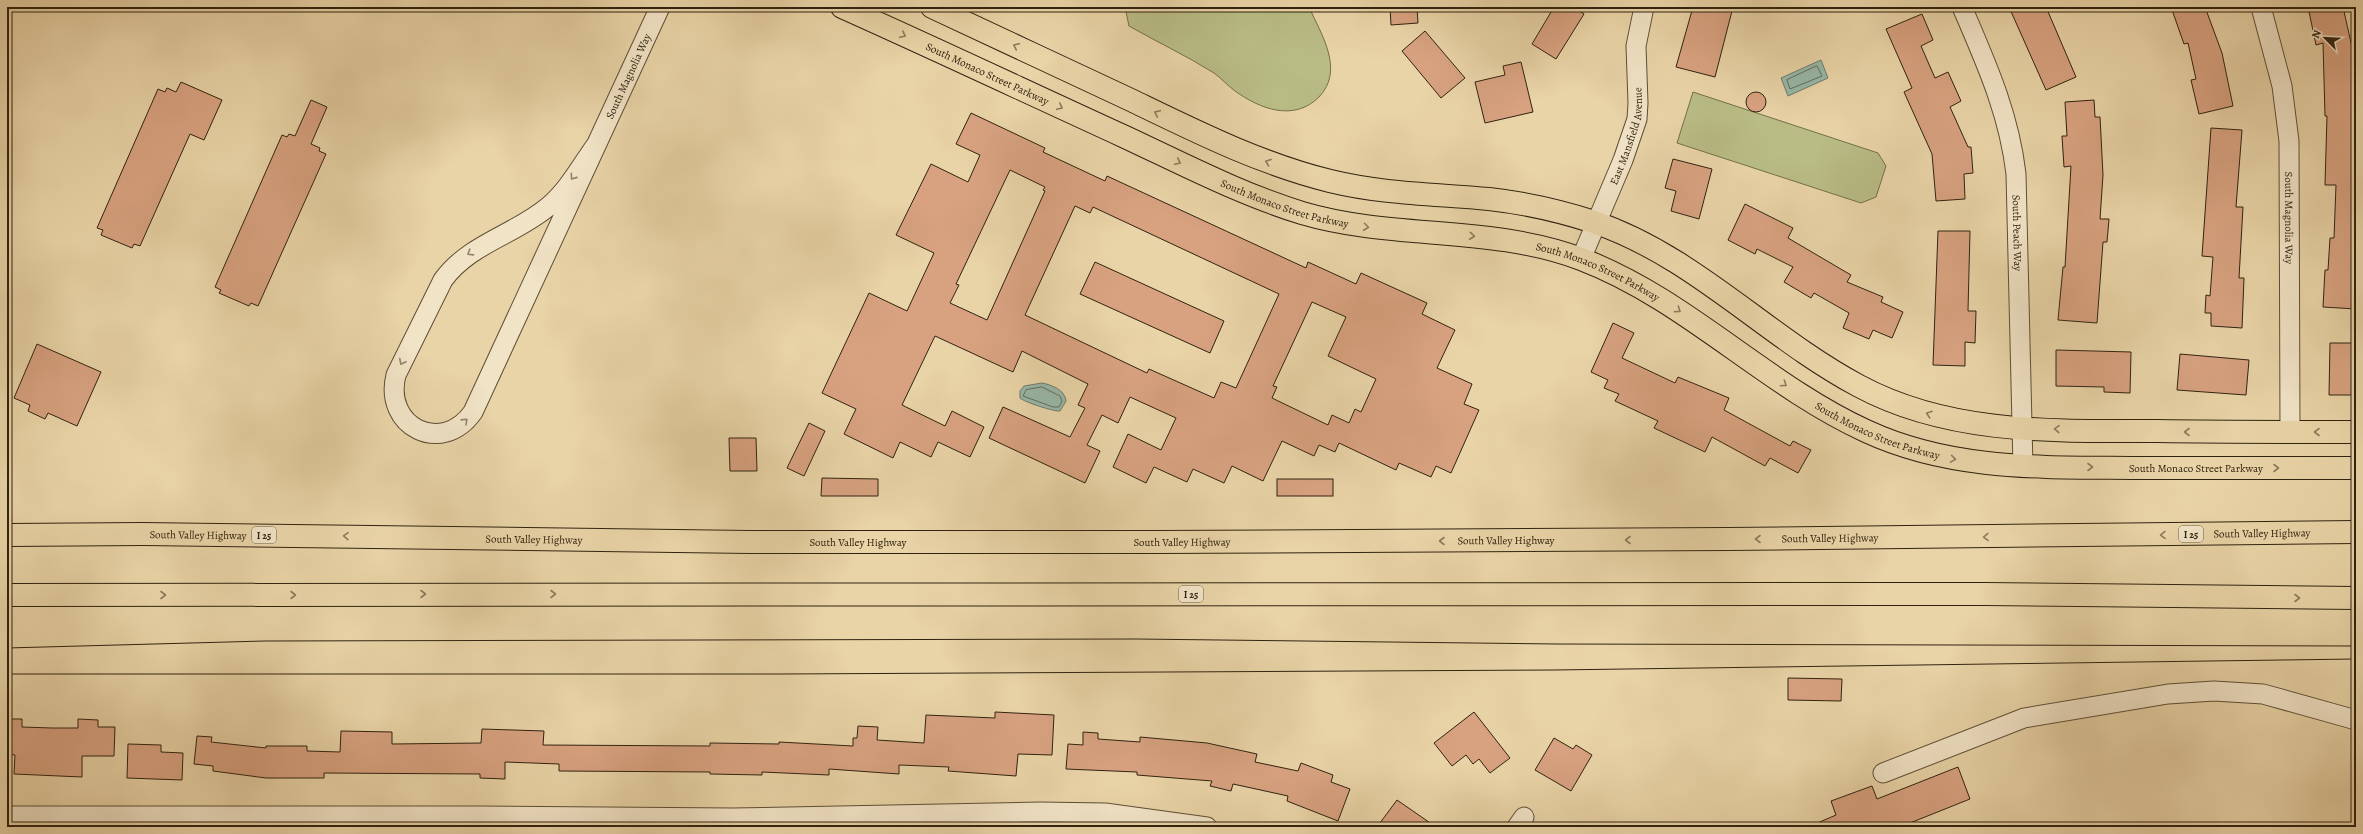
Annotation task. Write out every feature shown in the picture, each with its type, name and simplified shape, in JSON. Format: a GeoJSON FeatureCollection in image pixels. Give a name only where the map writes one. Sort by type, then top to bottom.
{"type":"FeatureCollection","features":[{"type":"Feature","properties":{"kind":"main road","name":"South Monaco Street Parkway"},"geometry":{"type":"LineString","coordinates":[[842,7],[1202,173],[1292,210],[1335,222],[1366,228],[1433,232],[1516,242],[1581,259],[1657,296],[1807,399],[1863,430],[1900,445],[1940,457],[2023,467],[2356,468]]}},
{"type":"Feature","properties":{"kind":"main road"},"geometry":{"type":"LineString","coordinates":[[932,7],[1217,142],[1304,174],[1372,190],[1522,204],[1598,223],[1646,245],[1679,264],[1816,360],[1864,389],[1940,417],[1979,425],[2127,432],[2356,432]]}},
{"type":"Feature","properties":{"kind":"main road"},"geometry":{"type":"LineString","coordinates":[[7,523],[143,534]]}},
{"type":"Feature","properties":{"kind":"main road","name":"South Valley Highway"},"geometry":{"type":"LineString","coordinates":[[7,534],[143,534],[750,542],[934,542],[1728,540],[2356,532]]}},
{"type":"Feature","properties":{"kind":"main road","name":"I 25"},"geometry":{"type":"LineString","coordinates":[[7,596],[1984,594],[2356,598]]}},
{"type":"Feature","properties":{"kind":"main road"},"geometry":{"type":"LineString","coordinates":[[7,607],[124,595]]}},
{"type":"Feature","properties":{"kind":"street","name":"South Magnolia Way"},"geometry":{"type":"LineString","coordinates":[[596,145],[660,7]]}},
{"type":"Feature","properties":{"kind":"street","name":"East Mansfield Avenue"},"geometry":{"type":"LineString","coordinates":[[1581,259],[1598,223],[1630,142],[1637,119],[1638,103],[1636,46],[1644,7]]}},
{"type":"Feature","properties":{"kind":"street","name":"South Peach Way"},"geometry":{"type":"LineString","coordinates":[[1962,7],[1996,87],[2013,149],[2016,174],[2023,467]]}},
{"type":"Feature","properties":{"kind":"street","name":"South Magnolia Way"},"geometry":{"type":"LineString","coordinates":[[2261,7],[2281,80],[2289,141],[2290,432]]}},
{"type":"Feature","properties":{"kind":"street"},"geometry":{"type":"LineString","coordinates":[[596,145],[473,412],[462,425],[445,432],[429,433],[411,426],[401,416],[395,405],[394,384],[396,375],[443,280],[453,266],[467,254],[549,206],[562,193],[596,145]]}},
{"type":"Feature","properties":{"kind":"street"},"geometry":{"type":"LineString","coordinates":[[1883,773],[2024,718],[2168,694],[2214,691],[2263,694],[2356,720]]}},
{"type":"Feature","properties":{"kind":"street"},"geometry":{"type":"LineString","coordinates":[[18,820],[734,823],[1040,812],[1104,814],[1206,827]]}},
{"type":"Feature","properties":{"kind":"green space"},"geometry":{"type":"Polygon","coordinates":[[[1125,7],[1309,7],[1328,52],[1330,75],[1327,86],[1319,97],[1309,105],[1299,109],[1288,111],[1277,110],[1255,103],[1232,89],[1214,73],[1129,26],[1125,7]]]}},
{"type":"Feature","properties":{"kind":"green space"},"geometry":{"type":"Polygon","coordinates":[[[1693,92],[1878,153],[1886,166],[1876,197],[1861,203],[1677,143],[1693,92]]]}},
{"type":"Feature","properties":{"kind":"water"},"geometry":{"type":"Polygon","coordinates":[[[1821,60],[1828,78],[1788,96],[1781,78],[1821,60]]]}},
{"type":"Feature","properties":{"kind":"water"},"geometry":{"type":"Polygon","coordinates":[[[1042,383],[1050,385],[1061,391],[1065,397],[1066,401],[1060,411],[1027,402],[1020,398],[1020,391],[1024,386],[1042,383]]]}},
{"type":"Feature","properties":{"kind":"building"},"geometry":{"type":"Polygon","coordinates":[[[1390,7],[1417,7],[1418,23],[1391,25],[1390,7]]]}},
{"type":"Feature","properties":{"kind":"building"},"geometry":{"type":"Polygon","coordinates":[[[1554,7],[1573,7],[1584,14],[1556,59],[1532,44],[1554,7]]]}},
{"type":"Feature","properties":{"kind":"building"},"geometry":{"type":"Polygon","coordinates":[[[1693,7],[1733,7],[1715,77],[1676,67],[1693,7]]]}},
{"type":"Feature","properties":{"kind":"building"},"geometry":{"type":"Polygon","coordinates":[[[2009,7],[2046,7],[2076,77],[2046,90],[2009,7]]]}},
{"type":"Feature","properties":{"kind":"building"},"geometry":{"type":"Polygon","coordinates":[[[2171,7],[2205,7],[2222,53],[2233,106],[2199,114],[2191,80],[2196,79],[2188,43],[2184,44],[2171,7]]]}},
{"type":"Feature","properties":{"kind":"building"},"geometry":{"type":"Polygon","coordinates":[[[2308,7],[2343,7],[2354,56],[2356,309],[2323,307],[2325,270],[2328,270],[2330,238],[2334,238],[2336,185],[2325,185],[2327,116],[2325,116],[2323,43],[2316,45],[2308,7]]]}},
{"type":"Feature","properties":{"kind":"building"},"geometry":{"type":"Polygon","coordinates":[[[1922,14],[1933,40],[1921,46],[1935,78],[1948,72],[1961,101],[1950,107],[1968,147],[1971,147],[1973,173],[1964,174],[1965,199],[1936,201],[1932,154],[1904,92],[1912,88],[1886,29],[1922,14]]]}},
{"type":"Feature","properties":{"kind":"building"},"geometry":{"type":"Polygon","coordinates":[[[1425,31],[1465,78],[1441,98],[1402,51],[1425,31]]]}},
{"type":"Feature","properties":{"kind":"building"},"geometry":{"type":"Polygon","coordinates":[[[1521,62],[1533,112],[1485,123],[1475,82],[1505,75],[1503,66],[1521,62]]]}},
{"type":"Feature","properties":{"kind":"building"},"geometry":{"type":"Polygon","coordinates":[[[181,82],[222,100],[204,140],[190,134],[140,246],[134,244],[132,248],[101,235],[103,230],[97,228],[158,89],[165,92],[167,88],[176,92],[181,82]]]}},
{"type":"Feature","properties":{"kind":"building"},"geometry":{"type":"Polygon","coordinates":[[[1756,92],[1763,95],[1766,102],[1763,109],[1756,112],[1749,109],[1746,102],[1749,95],[1756,92]]]}},
{"type":"Feature","properties":{"kind":"building"},"geometry":{"type":"Polygon","coordinates":[[[311,100],[327,107],[311,144],[320,148],[319,151],[326,154],[258,306],[251,303],[249,306],[219,293],[221,290],[215,287],[282,135],[287,137],[289,134],[295,136],[311,100]]]}},
{"type":"Feature","properties":{"kind":"building"},"geometry":{"type":"Polygon","coordinates":[[[2094,100],[2095,117],[2100,117],[2103,175],[2100,219],[2109,219],[2107,242],[2103,242],[2097,323],[2058,320],[2063,267],[2065,267],[2071,166],[2064,167],[2062,136],[2067,136],[2065,102],[2094,100]]]}},
{"type":"Feature","properties":{"kind":"building"},"geometry":{"type":"Polygon","coordinates":[[[971,113],[1045,148],[1043,152],[1105,181],[1107,176],[1306,268],[1308,262],[1356,284],[1361,273],[1427,303],[1422,314],[1455,330],[1437,368],[1472,384],[1464,404],[1479,410],[1451,473],[1436,466],[1431,477],[1399,463],[1396,470],[1339,443],[1335,452],[1319,445],[1314,456],[1282,441],[1263,481],[1232,466],[1224,483],[1193,469],[1187,482],[1154,467],[1146,483],[1113,467],[1128,434],[1161,450],[1176,418],[1130,397],[1118,423],[1102,415],[1087,445],[1100,451],[1085,483],[989,438],[1003,407],[1070,437],[1085,408],[1078,405],[1088,384],[1022,351],[1013,372],[935,336],[902,405],[945,426],[952,411],[984,427],[970,457],[938,442],[931,457],[900,442],[893,458],[844,434],[856,409],[822,393],[869,293],[907,311],[934,253],[896,235],[931,164],[968,182],[980,155],[956,144],[971,113]],[[1010,170],[956,284],[959,285],[950,303],[987,320],[1045,191],[1043,190],[1045,187],[1010,170]],[[1075,206],[1025,315],[1147,373],[1149,369],[1214,398],[1221,382],[1236,388],[1279,294],[1093,207],[1090,213],[1075,206]],[[1312,302],[1273,386],[1277,387],[1272,398],[1328,425],[1332,415],[1349,423],[1355,409],[1361,412],[1376,379],[1328,356],[1346,317],[1312,302]]]}},
{"type":"Feature","properties":{"kind":"building"},"geometry":{"type":"Polygon","coordinates":[[[2211,128],[2242,130],[2236,207],[2243,207],[2239,278],[2244,278],[2242,328],[2211,326],[2211,313],[2205,313],[2206,295],[2210,296],[2213,257],[2202,256],[2211,128]]]}},
{"type":"Feature","properties":{"kind":"building"},"geometry":{"type":"Polygon","coordinates":[[[1673,159],[1712,169],[1699,219],[1671,211],[1676,191],[1665,188],[1673,159]]]}},
{"type":"Feature","properties":{"kind":"building"},"geometry":{"type":"Polygon","coordinates":[[[1745,204],[1793,228],[1788,238],[1851,275],[1847,282],[1883,297],[1881,302],[1903,312],[1892,338],[1873,330],[1869,339],[1843,328],[1849,313],[1814,293],[1811,298],[1784,282],[1793,267],[1757,249],[1755,254],[1728,240],[1745,204]]]}},
{"type":"Feature","properties":{"kind":"building"},"geometry":{"type":"Polygon","coordinates":[[[1938,231],[1970,231],[1968,311],[1976,311],[1975,343],[1965,342],[1965,366],[1933,365],[1938,231]]]}},
{"type":"Feature","properties":{"kind":"building"},"geometry":{"type":"Polygon","coordinates":[[[1095,262],[1224,321],[1210,353],[1080,294],[1095,262]]]}},
{"type":"Feature","properties":{"kind":"building"},"geometry":{"type":"Polygon","coordinates":[[[1613,323],[1634,333],[1622,358],[1675,383],[1678,377],[1729,398],[1724,410],[1790,446],[1793,441],[1811,450],[1798,473],[1770,458],[1765,466],[1712,437],[1705,452],[1654,428],[1658,421],[1615,401],[1619,394],[1604,388],[1608,380],[1591,372],[1613,323]]]}},
{"type":"Feature","properties":{"kind":"building"},"geometry":{"type":"Polygon","coordinates":[[[2330,343],[2356,343],[2356,395],[2329,395],[2330,343]]]}},
{"type":"Feature","properties":{"kind":"building"},"geometry":{"type":"Polygon","coordinates":[[[37,344],[101,372],[77,426],[48,413],[45,419],[28,411],[30,405],[14,398],[37,344]]]}},
{"type":"Feature","properties":{"kind":"building"},"geometry":{"type":"Polygon","coordinates":[[[2056,350],[2131,352],[2130,393],[2104,392],[2104,387],[2056,386],[2056,350]]]}},
{"type":"Feature","properties":{"kind":"building"},"geometry":{"type":"Polygon","coordinates":[[[2180,354],[2249,360],[2246,395],[2177,390],[2180,354]]]}},
{"type":"Feature","properties":{"kind":"building"},"geometry":{"type":"Polygon","coordinates":[[[809,423],[825,431],[804,476],[787,468],[809,423]]]}},
{"type":"Feature","properties":{"kind":"building"},"geometry":{"type":"Polygon","coordinates":[[[729,438],[756,438],[757,471],[730,471],[729,438]]]}},
{"type":"Feature","properties":{"kind":"building"},"geometry":{"type":"Polygon","coordinates":[[[822,478],[878,479],[878,496],[821,496],[822,478]]]}},
{"type":"Feature","properties":{"kind":"building"},"geometry":{"type":"Polygon","coordinates":[[[1277,479],[1333,479],[1333,496],[1277,496],[1277,479]]]}},
{"type":"Feature","properties":{"kind":"building"},"geometry":{"type":"Polygon","coordinates":[[[1788,678],[1842,679],[1841,701],[1788,700],[1788,678]]]}},
{"type":"Feature","properties":{"kind":"building"},"geometry":{"type":"Polygon","coordinates":[[[995,712],[1054,715],[1052,755],[1018,754],[1016,776],[948,771],[949,767],[899,765],[899,774],[829,769],[829,775],[762,772],[762,775],[710,774],[710,772],[559,771],[559,764],[505,762],[505,779],[480,778],[480,774],[324,773],[324,778],[266,778],[213,771],[213,766],[194,764],[197,736],[212,737],[211,742],[266,748],[266,746],[307,746],[307,751],[340,752],[341,731],[392,732],[392,744],[481,743],[482,729],[544,731],[543,745],[710,746],[710,743],[779,744],[779,742],[853,746],[853,738],[857,738],[858,726],[878,727],[877,740],[924,743],[926,715],[995,718],[995,712]]]}},
{"type":"Feature","properties":{"kind":"building"},"geometry":{"type":"Polygon","coordinates":[[[1474,712],[1510,758],[1490,773],[1479,759],[1473,764],[1466,755],[1452,766],[1434,743],[1474,712]]]}},
{"type":"Feature","properties":{"kind":"building"},"geometry":{"type":"Polygon","coordinates":[[[7,719],[22,719],[22,727],[52,728],[78,728],[78,719],[98,720],[98,727],[115,727],[114,756],[82,756],[82,777],[14,774],[15,755],[7,754],[7,719]]]}},
{"type":"Feature","properties":{"kind":"building"},"geometry":{"type":"Polygon","coordinates":[[[1083,732],[1098,733],[1098,739],[1140,742],[1140,737],[1207,743],[1257,754],[1255,762],[1298,771],[1301,763],[1333,775],[1331,782],[1350,789],[1338,821],[1287,801],[1288,796],[1233,784],[1231,791],[1210,786],[1212,781],[1137,775],[1137,772],[1066,769],[1068,744],[1083,745],[1083,732]]]}},
{"type":"Feature","properties":{"kind":"building"},"geometry":{"type":"Polygon","coordinates":[[[1554,738],[1573,749],[1576,745],[1592,755],[1571,791],[1535,770],[1554,738]]]}},
{"type":"Feature","properties":{"kind":"building"},"geometry":{"type":"Polygon","coordinates":[[[128,744],[161,745],[161,752],[183,753],[182,780],[127,778],[128,744]]]}},
{"type":"Feature","properties":{"kind":"building"},"geometry":{"type":"Polygon","coordinates":[[[1958,767],[1970,799],[1900,827],[1808,827],[1836,815],[1831,801],[1872,786],[1877,799],[1958,767]]]}},
{"type":"Feature","properties":{"kind":"building"},"geometry":{"type":"Polygon","coordinates":[[[1397,800],[1436,827],[1377,827],[1397,800]]]}},
{"type":"Feature","properties":{"kind":"tram line"},"geometry":{"type":"LineString","coordinates":[[7,648],[265,641],[1136,639],[1557,644],[2356,646]]}},
{"type":"Feature","properties":{"kind":"tram line"},"geometry":{"type":"LineString","coordinates":[[7,674],[782,674],[1554,670],[2356,659]]}}]}
